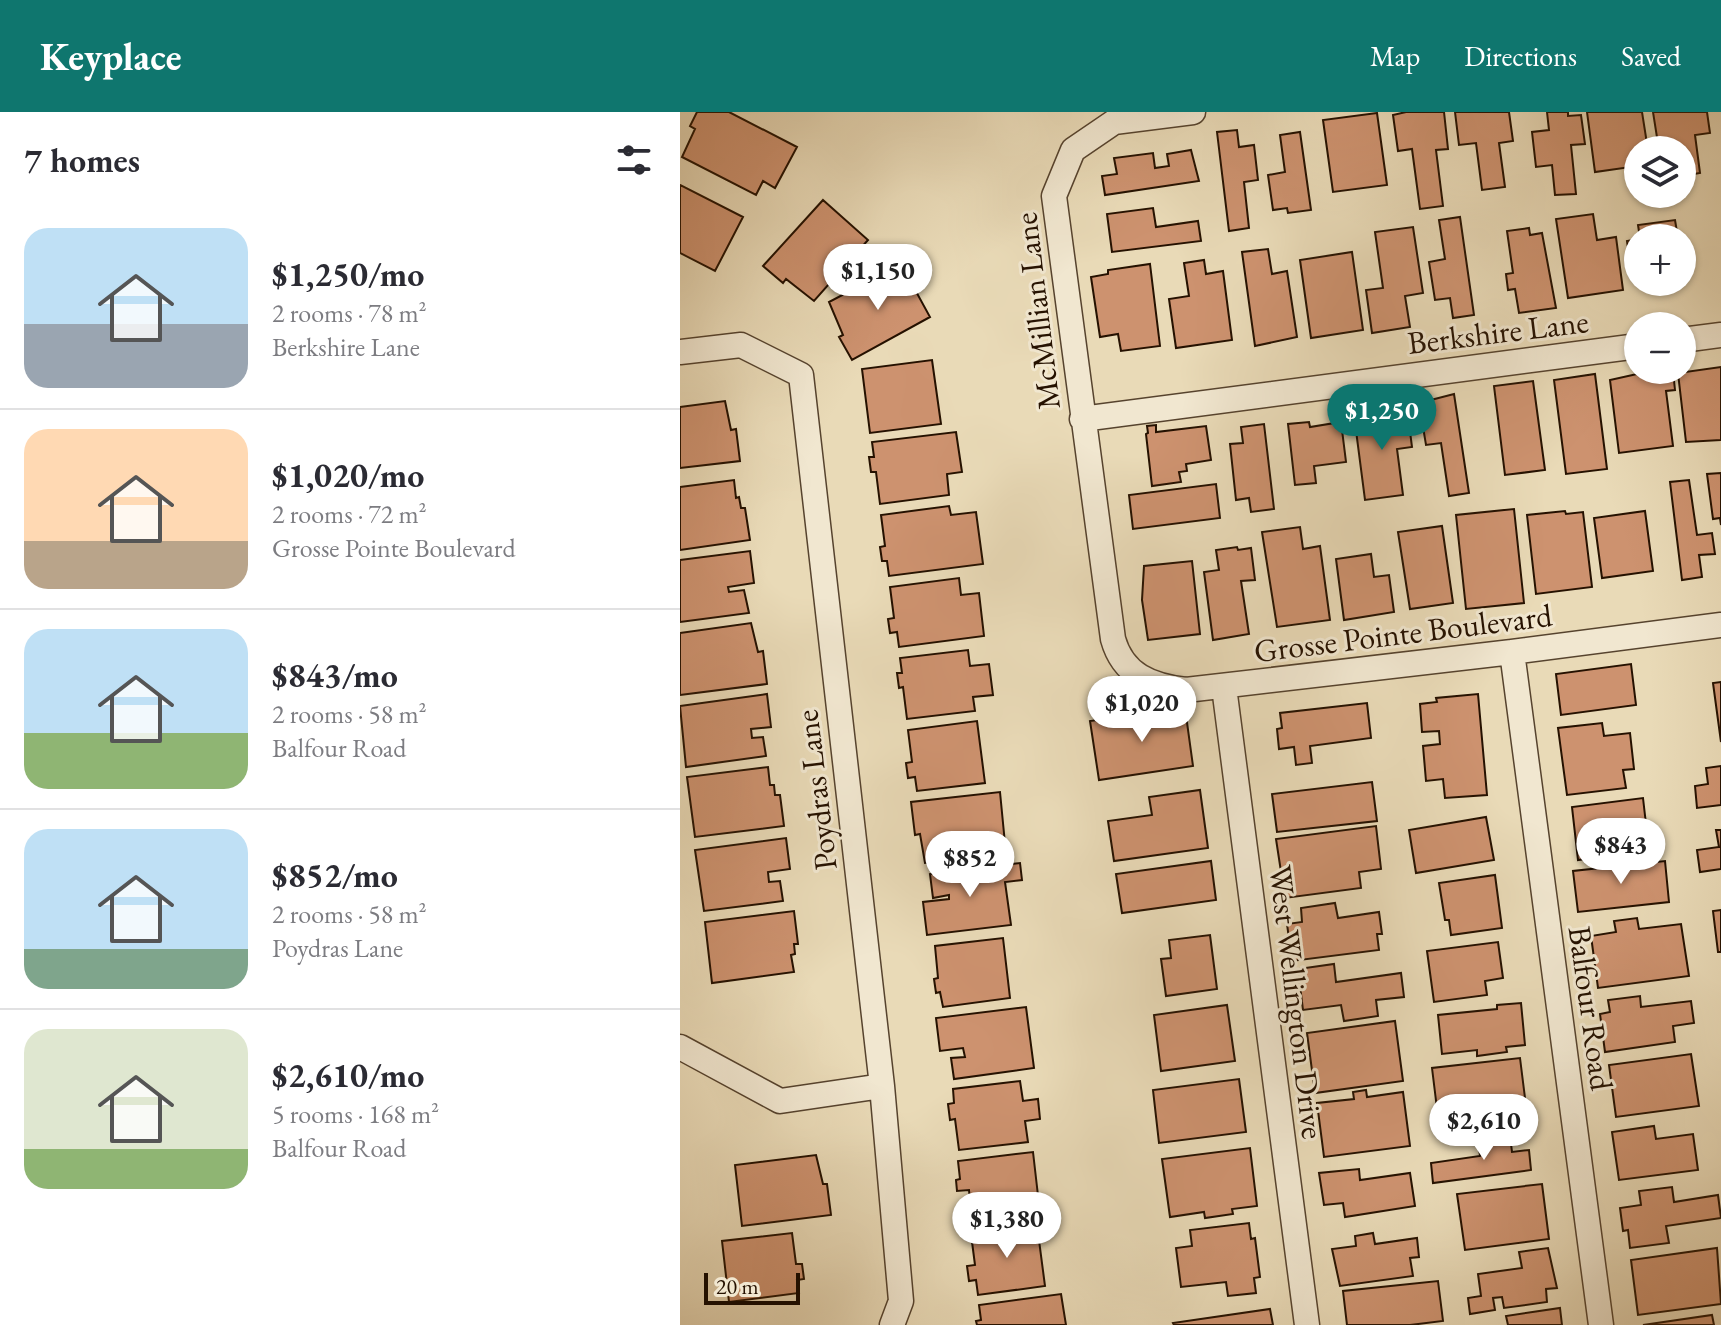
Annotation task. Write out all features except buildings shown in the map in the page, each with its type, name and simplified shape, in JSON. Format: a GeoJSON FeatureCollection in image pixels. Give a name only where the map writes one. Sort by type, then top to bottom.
{"type":"FeatureCollection","features":[{"type":"Feature","properties":{"kind":"street","name":"McMillian Lane"},"geometry":{"type":"LineString","coordinates":[[1100,548],[1054,196],[1073,150],[1114,122],[1193,112]]}},
{"type":"Feature","properties":{"kind":"street"},"geometry":{"type":"LineString","coordinates":[[1696,338],[1721,335]]}},
{"type":"Feature","properties":{"kind":"street","name":"Poydras Lane"},"geometry":{"type":"LineString","coordinates":[[680,352],[741,345],[801,375],[882,1086],[901,1301],[892,1325]]}},
{"type":"Feature","properties":{"kind":"street","name":"Berkshire Lane"},"geometry":{"type":"LineString","coordinates":[[1082,419],[1624,348]]}},
{"type":"Feature","properties":{"kind":"street","name":"Grosse Pointe Boulevard"},"geometry":{"type":"LineString","coordinates":[[1100,548],[1116,652],[1131,672],[1154,685],[1169,688],[1224,687],[1721,625]]}},
{"type":"Feature","properties":{"kind":"street","name":"Balfour Road"},"geometry":{"type":"LineString","coordinates":[[1512,652],[1601,1325]]}},
{"type":"Feature","properties":{"kind":"street","name":"West Wellington Drive"},"geometry":{"type":"LineString","coordinates":[[1224,687],[1307,1325]]}},
{"type":"Feature","properties":{"kind":"street"},"geometry":{"type":"LineString","coordinates":[[680,1047],[780,1101],[882,1086]]}}]}
